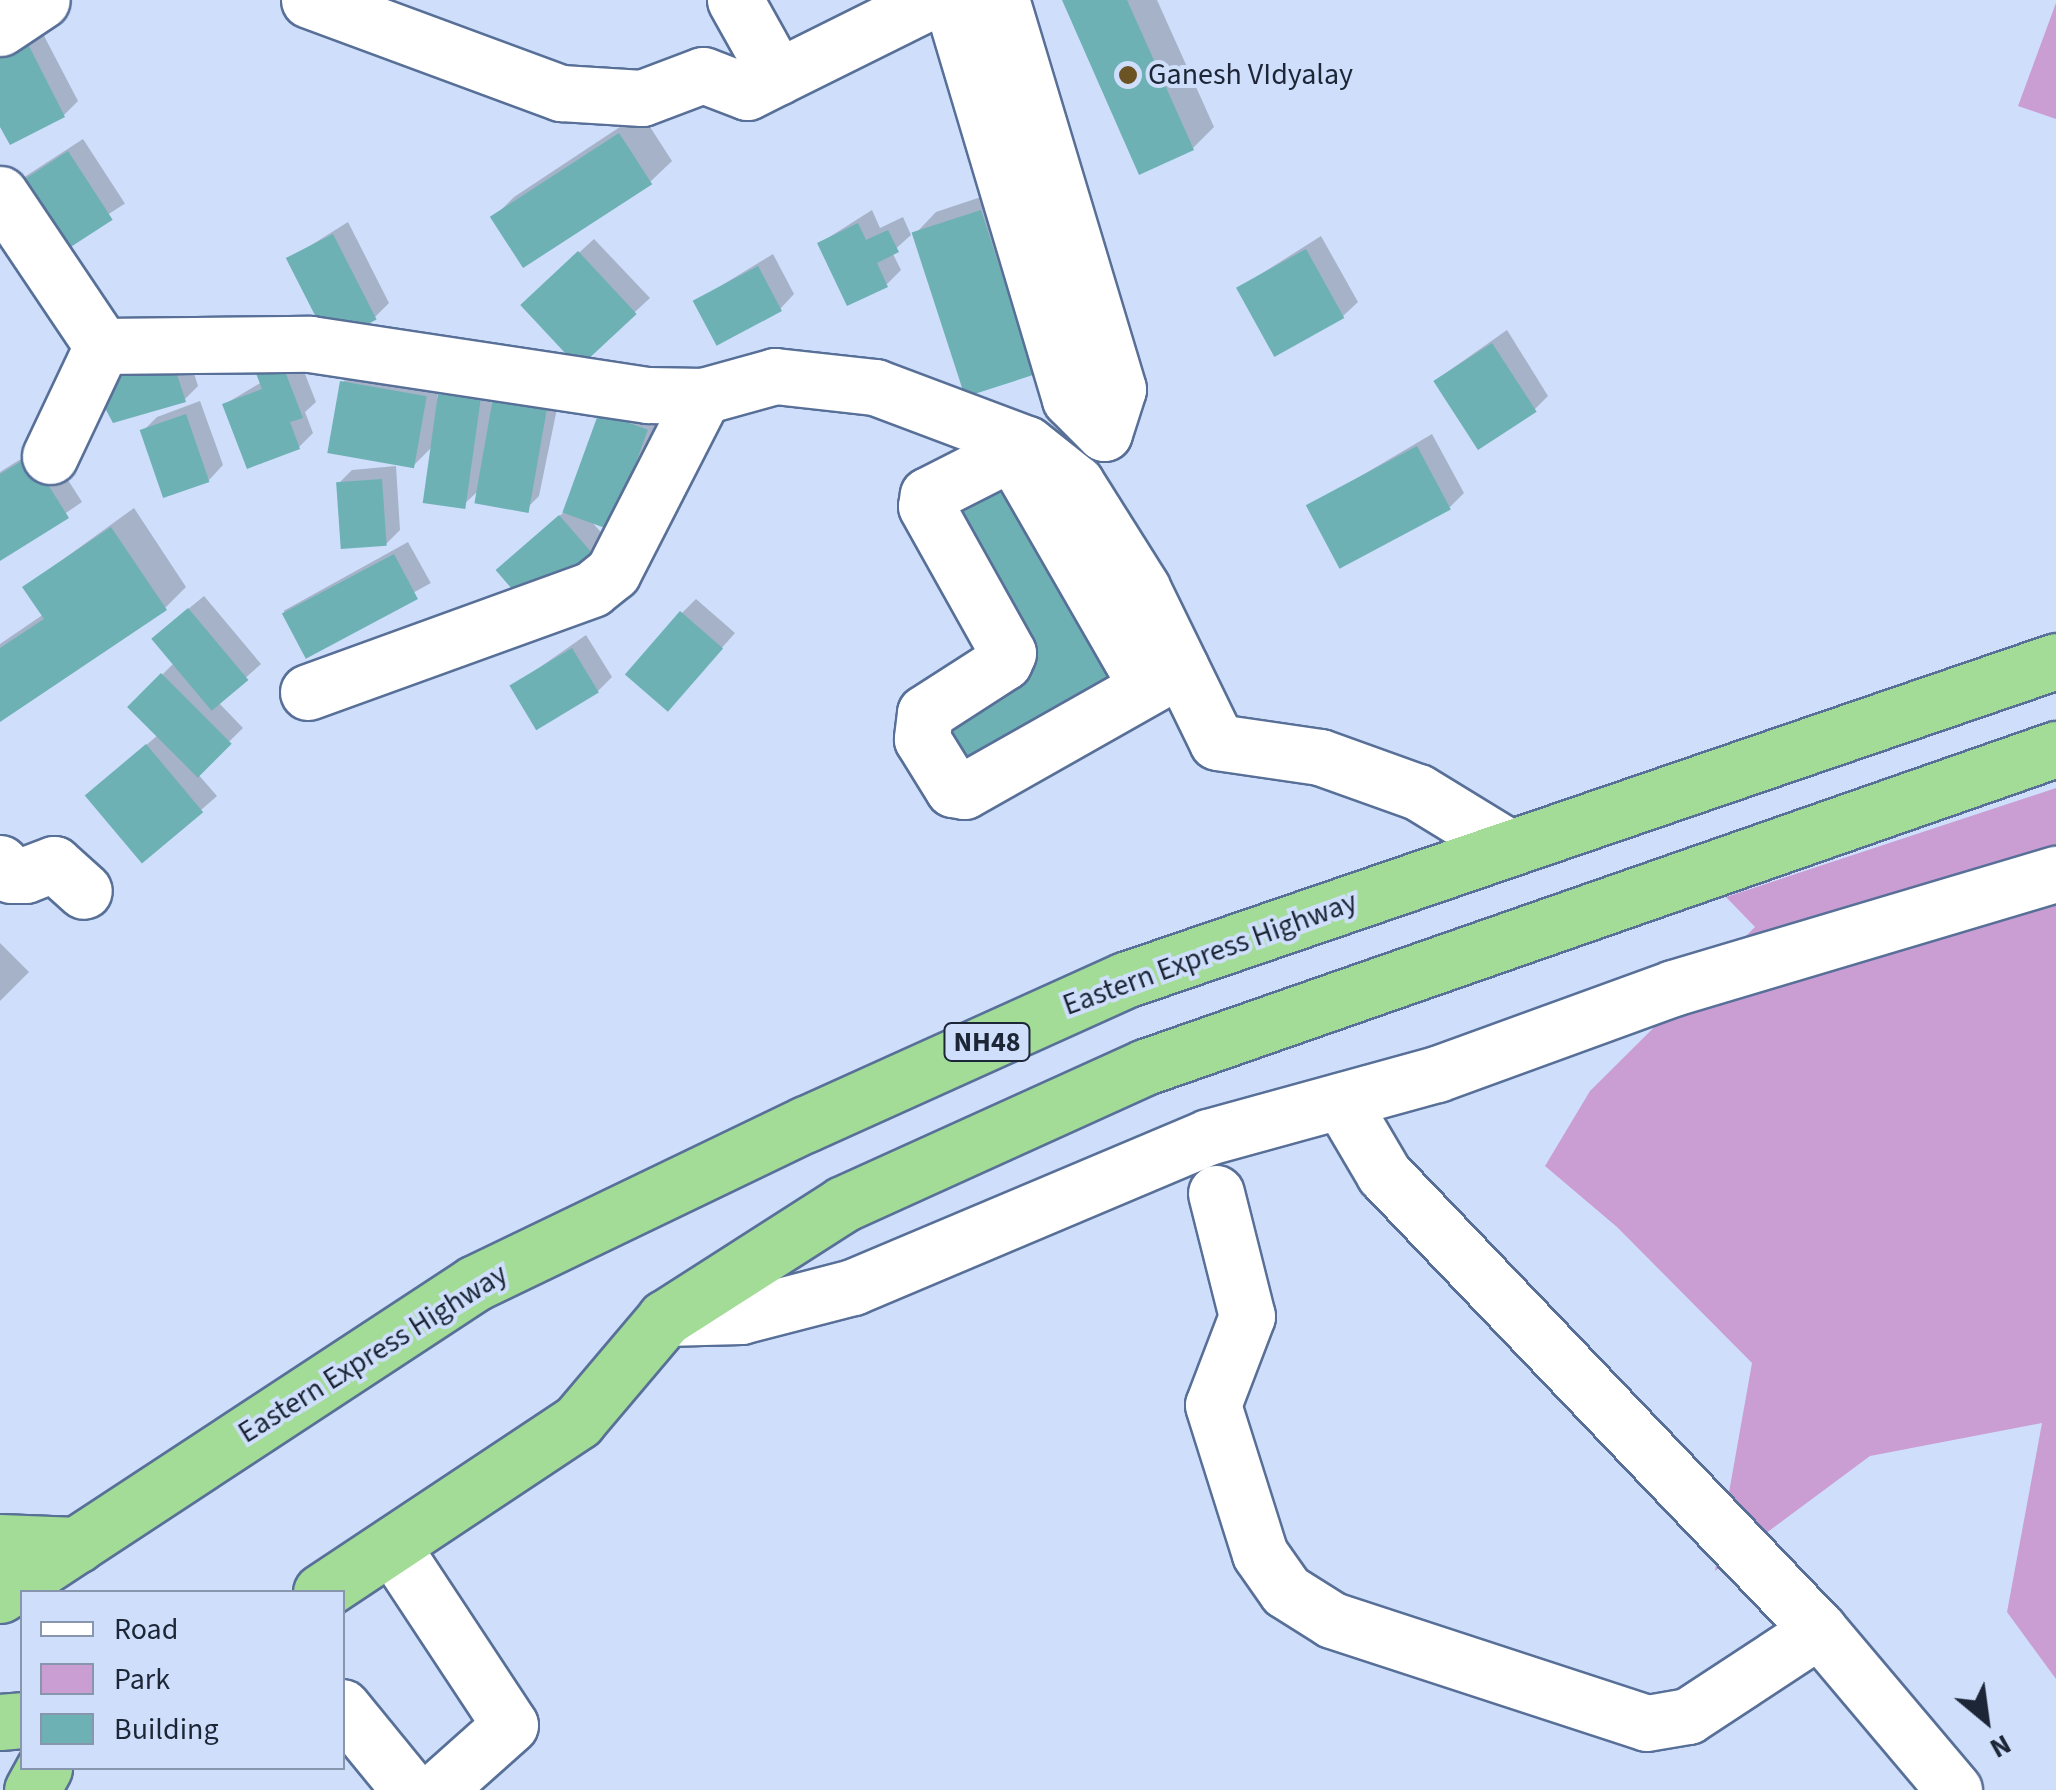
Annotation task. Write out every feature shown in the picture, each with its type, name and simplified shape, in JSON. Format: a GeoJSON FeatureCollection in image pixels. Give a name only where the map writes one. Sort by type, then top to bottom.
{"type":"FeatureCollection","features":[{"type":"Feature","properties":{"kind":"highway","name":"Eastern Express Highway"},"geometry":{"type":"LineString","coordinates":[[0,1595],[492,1275],[1107,988],[1506,846],[2056,661]]}},
{"type":"Feature","properties":{"kind":"highway"},"geometry":{"type":"LineString","coordinates":[[323,1590],[578,1421],[665,1318],[843,1204],[1145,1067],[2056,748]]}},
{"type":"Feature","properties":{"kind":"highway"},"geometry":{"type":"LineString","coordinates":[[0,1542],[77,1545]]}},
{"type":"Feature","properties":{"kind":"street"},"geometry":{"type":"LineString","coordinates":[[0,28],[42,0]]}},
{"type":"Feature","properties":{"kind":"street"},"geometry":{"type":"LineString","coordinates":[[308,0],[561,93],[642,98],[703,75],[747,92],[932,0]]}},
{"type":"Feature","properties":{"kind":"street"},"geometry":{"type":"LineString","coordinates":[[735,0],[778,77]]}},
{"type":"Feature","properties":{"kind":"street"},"geometry":{"type":"LineString","coordinates":[[952,0],[1070,398],[1106,440],[1136,541],[1142,588],[1164,677]]}},
{"type":"Feature","properties":{"kind":"street"},"geometry":{"type":"LineString","coordinates":[[1002,0],[1118,389],[1106,440]]}},
{"type":"Feature","properties":{"kind":"street"},"geometry":{"type":"LineString","coordinates":[[0,194],[102,346]]}},
{"type":"Feature","properties":{"kind":"street"},"geometry":{"type":"LineString","coordinates":[[102,346],[310,344],[648,395],[703,396],[776,376],[875,386],[1028,444],[1076,483],[1142,588]]}},
{"type":"Feature","properties":{"kind":"street"},"geometry":{"type":"LineString","coordinates":[[50,456],[102,346]]}},
{"type":"Feature","properties":{"kind":"street"},"geometry":{"type":"LineString","coordinates":[[308,692],[602,581],[658,492],[703,396]]}},
{"type":"Feature","properties":{"kind":"street"},"geometry":{"type":"LineString","coordinates":[[1028,444],[1106,440]]}},
{"type":"Feature","properties":{"kind":"street"},"geometry":{"type":"LineString","coordinates":[[1164,677],[964,791],[953,789],[922,739],[925,713],[1004,662],[1008,652],[926,506],[928,495],[1007,454],[1015,457],[1164,677],[1217,742],[1320,757],[1385,780],[1418,792],[1506,846]]}},
{"type":"Feature","properties":{"kind":"street"},"geometry":{"type":"LineString","coordinates":[[0,864],[11,875],[25,876],[54,864],[84,891]]}},
{"type":"Feature","properties":{"kind":"street"},"geometry":{"type":"LineString","coordinates":[[665,1318],[741,1316],[854,1287],[1208,1138],[1437,1074],[1674,988],[2056,874]]}},
{"type":"Feature","properties":{"kind":"street"},"geometry":{"type":"LineString","coordinates":[[1341,1101],[1384,1174],[1819,1630],[1954,1790]]}},
{"type":"Feature","properties":{"kind":"street"},"geometry":{"type":"LineString","coordinates":[[1216,1193],[1247,1316],[1213,1405],[1260,1554],[1286,1591],[1332,1620],[1647,1723],[1688,1716],[1819,1630]]}},
{"type":"Feature","properties":{"kind":"street"},"geometry":{"type":"LineString","coordinates":[[392,1546],[510,1725],[437,1790]]}},
{"type":"Feature","properties":{"kind":"street"},"geometry":{"type":"LineString","coordinates":[[345,1711],[410,1790]]}},
{"type":"Feature","properties":{"kind":"green space"},"geometry":{"type":"Polygon","coordinates":[[[2056,3],[2056,119],[2018,106],[2056,3]]]}},
{"type":"Feature","properties":{"kind":"green space"},"geometry":{"type":"Polygon","coordinates":[[[2056,788],[2056,1679],[2007,1612],[2042,1423],[1870,1456],[1715,1571],[1752,1363],[1617,1227],[1545,1166],[1590,1091],[1755,927],[1726,897],[2056,788]]]}},
{"type":"Feature","properties":{"kind":"building","name":"Ganesh VIdyalay"},"geometry":{"type":"Polygon","coordinates":[[[1062,0],[1127,0],[1194,150],[1139,175],[1062,0]]]}},
{"type":"Feature","properties":{"kind":"building"},"geometry":{"type":"Polygon","coordinates":[[[28,44],[65,117],[10,145],[0,127],[0,58],[28,44]]]}},
{"type":"Feature","properties":{"kind":"building"},"geometry":{"type":"Polygon","coordinates":[[[619,133],[652,184],[523,268],[490,217],[619,133]]]}},
{"type":"Feature","properties":{"kind":"building"},"geometry":{"type":"Polygon","coordinates":[[[68,151],[113,220],[61,254],[16,185],[68,151]]]}},
{"type":"Feature","properties":{"kind":"building"},"geometry":{"type":"Polygon","coordinates":[[[981,210],[1034,375],[965,397],[912,233],[981,210]]]}},
{"type":"Feature","properties":{"kind":"building"},"geometry":{"type":"Polygon","coordinates":[[[858,223],[866,240],[888,230],[899,252],[877,263],[888,287],[847,306],[817,243],[858,223]]]}},
{"type":"Feature","properties":{"kind":"building"},"geometry":{"type":"Polygon","coordinates":[[[333,234],[377,320],[329,344],[286,258],[333,234]]]}},
{"type":"Feature","properties":{"kind":"building"},"geometry":{"type":"Polygon","coordinates":[[[1306,249],[1344,318],[1274,357],[1236,288],[1306,249]]]}},
{"type":"Feature","properties":{"kind":"building"},"geometry":{"type":"Polygon","coordinates":[[[578,251],[637,314],[579,368],[520,305],[578,251]]]}},
{"type":"Feature","properties":{"kind":"building"},"geometry":{"type":"Polygon","coordinates":[[[758,266],[782,311],[717,346],[693,301],[758,266]]]}},
{"type":"Feature","properties":{"kind":"building"},"geometry":{"type":"Polygon","coordinates":[[[1492,343],[1537,412],[1478,450],[1433,381],[1492,343]]]}},
{"type":"Feature","properties":{"kind":"building"},"geometry":{"type":"Polygon","coordinates":[[[169,350],[186,402],[113,423],[91,382],[169,350]]]}},
{"type":"Feature","properties":{"kind":"building"},"geometry":{"type":"Polygon","coordinates":[[[278,353],[303,418],[290,422],[300,449],[247,469],[222,404],[262,389],[252,363],[278,353]]]}},
{"type":"Feature","properties":{"kind":"building"},"geometry":{"type":"Polygon","coordinates":[[[340,381],[427,396],[414,468],[327,453],[340,381]]]}},
{"type":"Feature","properties":{"kind":"building"},"geometry":{"type":"Polygon","coordinates":[[[438,394],[481,400],[465,509],[423,503],[438,394]]]}},
{"type":"Feature","properties":{"kind":"building"},"geometry":{"type":"Polygon","coordinates":[[[493,398],[547,408],[529,513],[474,503],[493,398]]]}},
{"type":"Feature","properties":{"kind":"building"},"geometry":{"type":"Polygon","coordinates":[[[599,412],[648,430],[611,530],[562,513],[599,412]]]}},
{"type":"Feature","properties":{"kind":"building"},"geometry":{"type":"Polygon","coordinates":[[[186,414],[209,482],[163,498],[140,430],[186,414]]]}},
{"type":"Feature","properties":{"kind":"building"},"geometry":{"type":"Polygon","coordinates":[[[1417,446],[1451,510],[1340,569],[1306,505],[1417,446]]]}},
{"type":"Feature","properties":{"kind":"building"},"geometry":{"type":"Polygon","coordinates":[[[30,456],[69,518],[0,561],[0,474],[30,456]]]}},
{"type":"Feature","properties":{"kind":"building"},"geometry":{"type":"Polygon","coordinates":[[[1008,463],[1137,683],[959,786],[927,731],[1021,656],[933,507],[1008,463]]]}},
{"type":"Feature","properties":{"kind":"building"},"geometry":{"type":"Polygon","coordinates":[[[382,479],[387,546],[341,549],[336,482],[382,479]]]}},
{"type":"Feature","properties":{"kind":"building"},"geometry":{"type":"Polygon","coordinates":[[[559,515],[593,554],[530,609],[496,570],[559,515]]]}},
{"type":"Feature","properties":{"kind":"building"},"geometry":{"type":"Polygon","coordinates":[[[111,527],[167,610],[0,722],[0,648],[44,619],[22,587],[111,527]]]}},
{"type":"Feature","properties":{"kind":"building"},"geometry":{"type":"Polygon","coordinates":[[[394,554],[418,599],[306,659],[282,614],[394,554]]]}},
{"type":"Feature","properties":{"kind":"building"},"geometry":{"type":"Polygon","coordinates":[[[188,608],[248,680],[212,711],[151,639],[188,608]]]}},
{"type":"Feature","properties":{"kind":"building"},"geometry":{"type":"Polygon","coordinates":[[[680,611],[723,648],[668,712],[625,674],[680,611]]]}},
{"type":"Feature","properties":{"kind":"building"},"geometry":{"type":"Polygon","coordinates":[[[572,648],[599,693],[536,730],[509,686],[572,648]]]}},
{"type":"Feature","properties":{"kind":"building"},"geometry":{"type":"Polygon","coordinates":[[[161,673],[232,744],[198,778],[127,707],[161,673]]]}},
{"type":"Feature","properties":{"kind":"building"},"geometry":{"type":"Polygon","coordinates":[[[146,744],[203,812],[142,864],[85,795],[146,744]]]}},
{"type":"Feature","properties":{"kind":"place","name":"Ganesh VIdyalay"},"geometry":{"type":"Point","coordinates":[1128,75]}}]}
